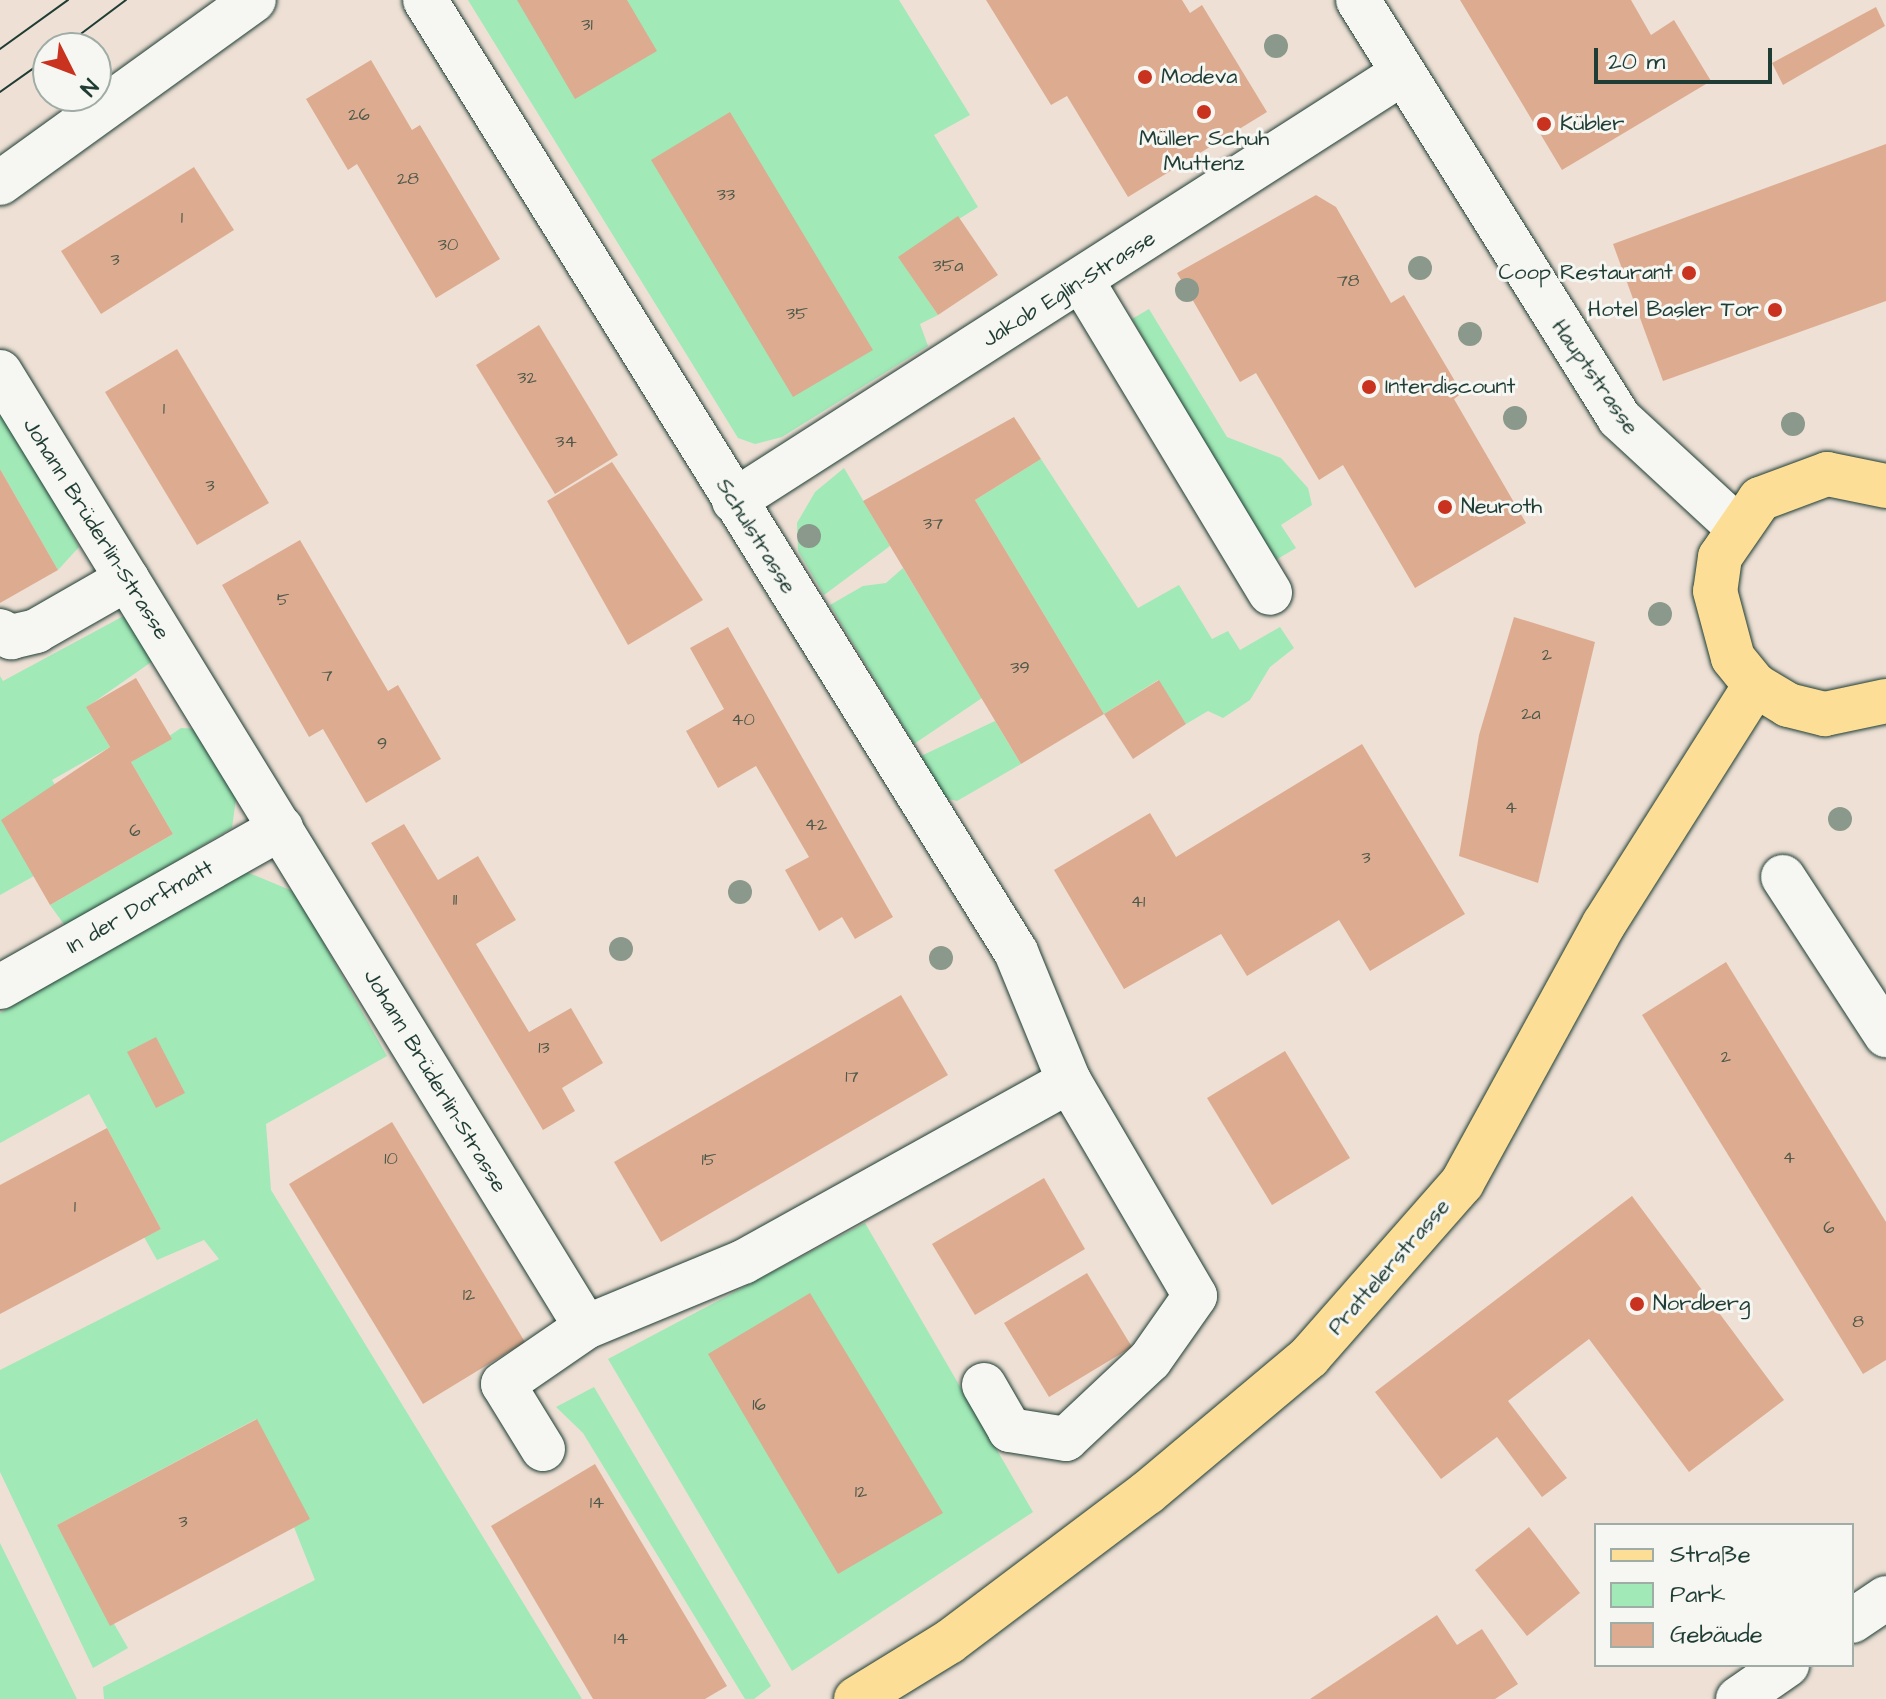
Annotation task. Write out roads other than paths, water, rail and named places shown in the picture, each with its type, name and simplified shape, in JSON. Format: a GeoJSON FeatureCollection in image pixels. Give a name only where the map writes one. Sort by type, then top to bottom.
{"type":"FeatureCollection","features":[{"type":"Feature","properties":{"kind":"main road"},"geometry":{"type":"LineString","coordinates":[[1886,486],[1827,474],[1792,482],[1760,499],[1736,526],[1720,557],[1716,603],[1733,658],[1755,685],[1788,705],[1825,714],[1886,701]]}},
{"type":"Feature","properties":{"kind":"main road","name":"Prattelerstrasse"},"geometry":{"type":"LineString","coordinates":[[856,1699],[949,1642],[1123,1512],[1309,1357],[1462,1183],[1604,924],[1755,685]]}},
{"type":"Feature","properties":{"kind":"street"},"geometry":{"type":"LineString","coordinates":[[0,183],[254,0]]}},
{"type":"Feature","properties":{"kind":"street","name":"Schulstrasse"},"geometry":{"type":"LineString","coordinates":[[425,0],[1016,952],[1069,1081],[1195,1296],[1150,1360],[1066,1439],[1010,1430],[984,1385]]}},
{"type":"Feature","properties":{"kind":"street","name":"Hauptstrasse"},"geometry":{"type":"LineString","coordinates":[[1358,0],[1401,74],[1619,418],[1736,526]]}},
{"type":"Feature","properties":{"kind":"street","name":"Jakob Eglin-Strasse"},"geometry":{"type":"LineString","coordinates":[[734,501],[1401,74]]}},
{"type":"Feature","properties":{"kind":"street"},"geometry":{"type":"LineString","coordinates":[[1082,281],[1270,593]]}},
{"type":"Feature","properties":{"kind":"street","name":"Johann Brüderlin-Strasse"},"geometry":{"type":"LineString","coordinates":[[0,372],[586,1327]]}},
{"type":"Feature","properties":{"kind":"street"},"geometry":{"type":"LineString","coordinates":[[0,631],[11,637],[36,631],[127,579]]}},
{"type":"Feature","properties":{"kind":"street","name":"In der Dorfmatt"},"geometry":{"type":"LineString","coordinates":[[0,987],[281,828]]}},
{"type":"Feature","properties":{"kind":"street"},"geometry":{"type":"LineString","coordinates":[[1783,877],[1886,1035]]}},
{"type":"Feature","properties":{"kind":"street"},"geometry":{"type":"LineString","coordinates":[[543,1449],[503,1384],[586,1327],[743,1262],[1069,1081]]}},
{"type":"Feature","properties":{"kind":"street"},"geometry":{"type":"LineString","coordinates":[[1854,1620],[1886,1598]]}},
{"type":"Feature","properties":{"kind":"street"},"geometry":{"type":"LineString","coordinates":[[1738,1699],[1784,1667]]}},
{"type":"Feature","properties":{"kind":"tram line"},"geometry":{"type":"LineString","coordinates":[[0,49],[68,0]]}},
{"type":"Feature","properties":{"kind":"tram line"},"geometry":{"type":"LineString","coordinates":[[83,32],[126,0]]}},
{"type":"Feature","properties":{"kind":"tram line"},"geometry":{"type":"LineString","coordinates":[[0,92],[32,69]]}},
{"type":"Feature","properties":{"kind":"place","name":"Modeva"},"geometry":{"type":"Point","coordinates":[1145,77]}},
{"type":"Feature","properties":{"kind":"place","name":"Müller Schuh Muttenz"},"geometry":{"type":"Point","coordinates":[1204,112]}},
{"type":"Feature","properties":{"kind":"place","name":"Kübler"},"geometry":{"type":"Point","coordinates":[1544,124]}},
{"type":"Feature","properties":{"kind":"place","name":"Coop Restaurant"},"geometry":{"type":"Point","coordinates":[1689,273]}},
{"type":"Feature","properties":{"kind":"place","name":"Hotel Basler Tor"},"geometry":{"type":"Point","coordinates":[1775,310]}},
{"type":"Feature","properties":{"kind":"place","name":"Interdiscount"},"geometry":{"type":"Point","coordinates":[1369,387]}},
{"type":"Feature","properties":{"kind":"place","name":"Neuroth"},"geometry":{"type":"Point","coordinates":[1445,507]}},
{"type":"Feature","properties":{"kind":"place","name":"Nordberg"},"geometry":{"type":"Point","coordinates":[1637,1304]}}]}
